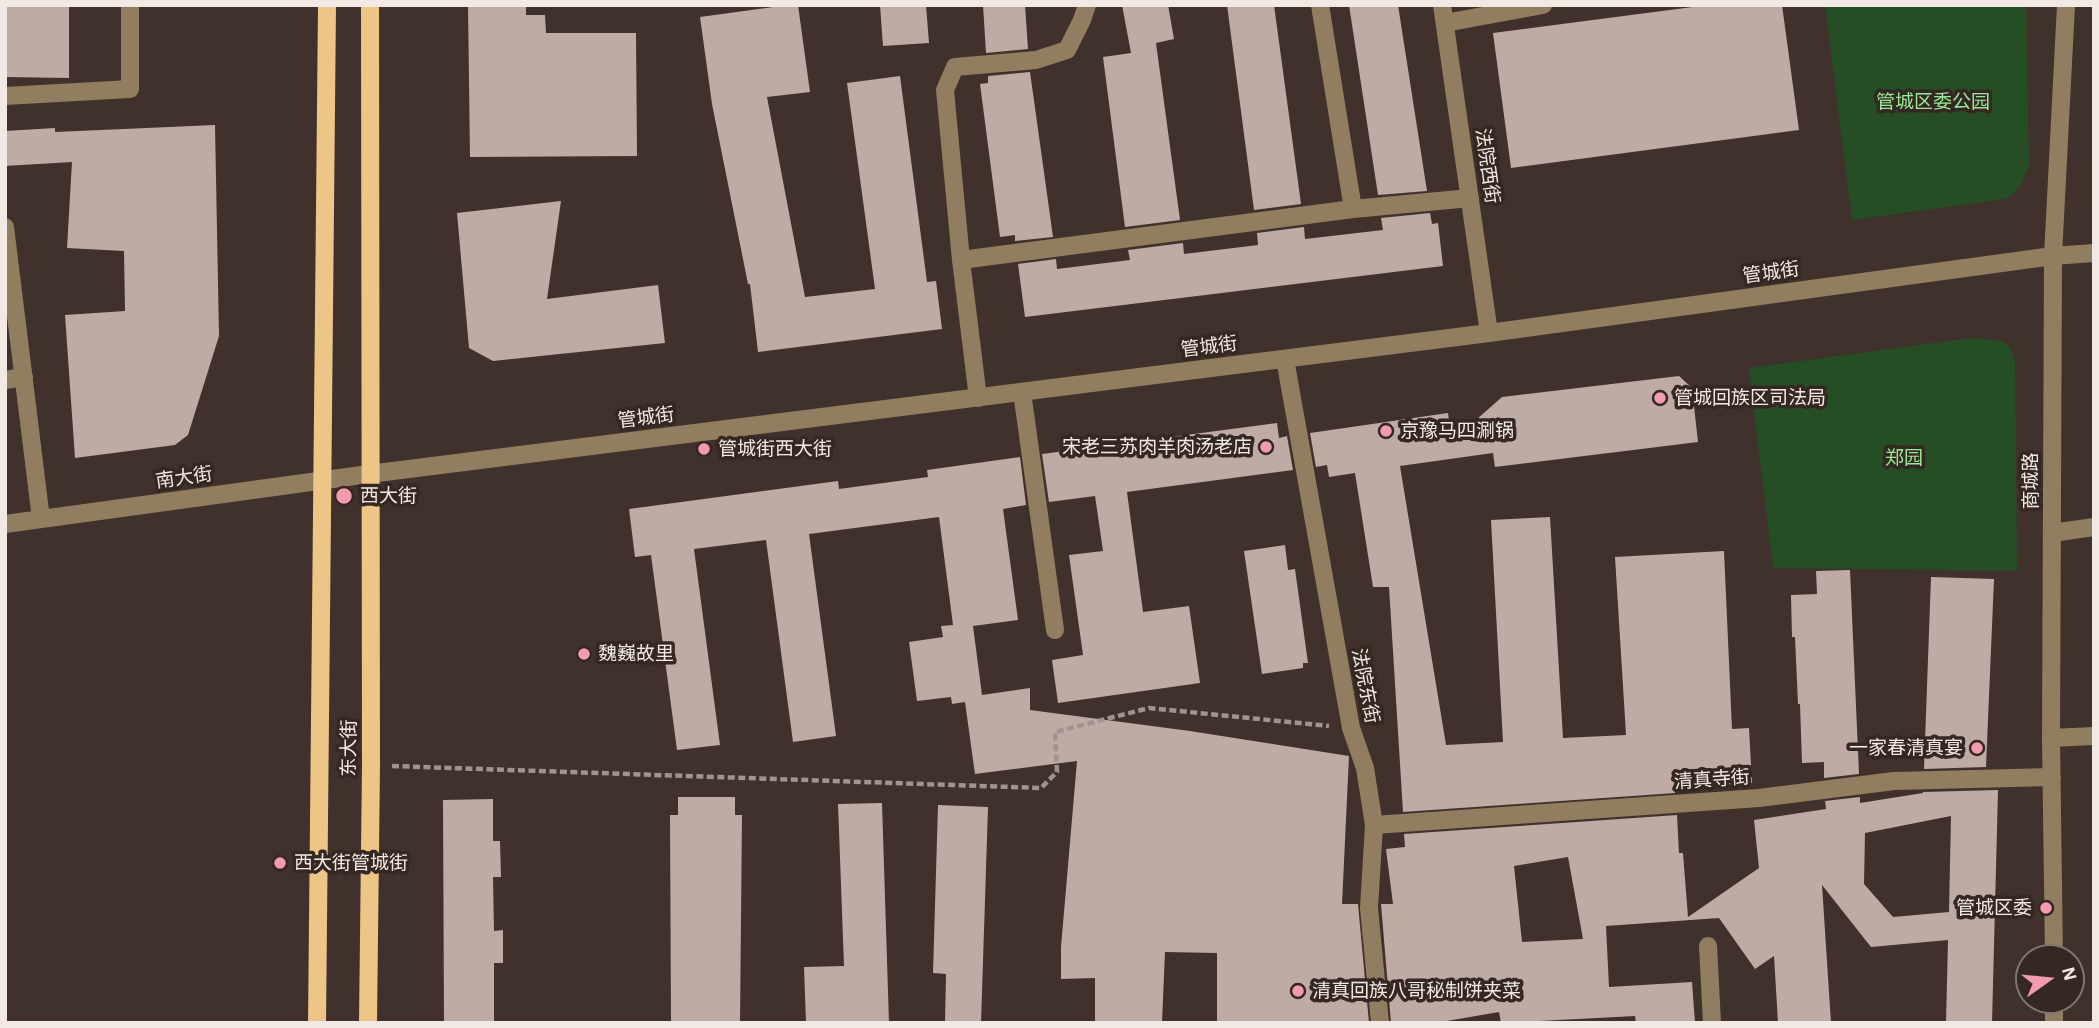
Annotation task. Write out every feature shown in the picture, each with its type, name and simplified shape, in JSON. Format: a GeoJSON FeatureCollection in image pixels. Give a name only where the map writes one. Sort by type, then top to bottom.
{"type":"FeatureCollection","features":[{"type":"Feature","properties":{"kind":"main road"},"geometry":{"type":"LineString","coordinates":[[322,481],[327,5]]}},
{"type":"Feature","properties":{"kind":"main road"},"geometry":{"type":"LineString","coordinates":[[369,474],[370,5]]}},
{"type":"Feature","properties":{"kind":"main road","name":"东大街"},"geometry":{"type":"LineString","coordinates":[[368,1023],[369,474]]}},
{"type":"Feature","properties":{"kind":"main road","name":"东大街"},"geometry":{"type":"LineString","coordinates":[[317,1023],[322,481]]}},
{"type":"Feature","properties":{"kind":"street"},"geometry":{"type":"LineString","coordinates":[[5,96],[130,89],[130,5]]}},
{"type":"Feature","properties":{"kind":"street"},"geometry":{"type":"LineString","coordinates":[[978,398],[961,260],[945,90],[955,67],[1035,60],[1067,50],[1083,20],[1087,5]]}},
{"type":"Feature","properties":{"kind":"street"},"geometry":{"type":"LineString","coordinates":[[1320,5],[1353,209]]}},
{"type":"Feature","properties":{"kind":"street"},"geometry":{"type":"LineString","coordinates":[[1443,14],[1543,5]]}},
{"type":"Feature","properties":{"kind":"street","name":"商城路"},"geometry":{"type":"LineString","coordinates":[[2054,944],[2051,738],[2053,256],[2066,5]]}},
{"type":"Feature","properties":{"kind":"street","name":"法院西街"},"geometry":{"type":"LineString","coordinates":[[1443,14],[1489,333]]}},
{"type":"Feature","properties":{"kind":"street"},"geometry":{"type":"LineString","coordinates":[[961,260],[1353,209],[1470,198]]}},
{"type":"Feature","properties":{"kind":"street"},"geometry":{"type":"LineString","coordinates":[[5,227],[41,519]]}},
{"type":"Feature","properties":{"kind":"street","name":"管城街"},"geometry":{"type":"LineString","coordinates":[[369,474],[1489,333],[2053,256],[2094,253]]}},
{"type":"Feature","properties":{"kind":"street","name":"法院东街"},"geometry":{"type":"LineString","coordinates":[[1285,359],[1351,728],[1364,768],[1374,825],[1369,908],[1380,1023]]}},
{"type":"Feature","properties":{"kind":"street"},"geometry":{"type":"LineString","coordinates":[[5,380],[24,377]]}},
{"type":"Feature","properties":{"kind":"street"},"geometry":{"type":"LineString","coordinates":[[1022,392],[1055,630]]}},
{"type":"Feature","properties":{"kind":"street","name":"南大街"},"geometry":{"type":"LineString","coordinates":[[5,524],[369,474]]}},
{"type":"Feature","properties":{"kind":"street"},"geometry":{"type":"LineString","coordinates":[[2052,533],[2094,527]]}},
{"type":"Feature","properties":{"kind":"street"},"geometry":{"type":"LineString","coordinates":[[2051,738],[2094,736]]}},
{"type":"Feature","properties":{"kind":"street","name":"清真寺街"},"geometry":{"type":"LineString","coordinates":[[1374,825],[1759,798],[1894,781],[2052,778]]}},
{"type":"Feature","properties":{"kind":"street"},"geometry":{"type":"LineString","coordinates":[[1707,946],[1712,1023]]}},
{"type":"Feature","properties":{"kind":"path"},"geometry":{"type":"LineString","coordinates":[[370,765],[1041,788],[1057,772],[1055,732],[1149,708],[1351,728]]}},
{"type":"Feature","properties":{"kind":"green space","name":"管城区委公园"},"geometry":{"type":"Polygon","coordinates":[[[1825,5],[2026,5],[2029,164],[2021,185],[2013,194],[2005,199],[1852,220],[1825,5]]]}},
{"type":"Feature","properties":{"kind":"green space","name":"郑园"},"geometry":{"type":"Polygon","coordinates":[[[1971,338],[2003,341],[2010,347],[2015,361],[2017,571],[1773,568],[1749,368],[1971,338]]]}},
{"type":"Feature","properties":{"kind":"building"},"geometry":{"type":"Polygon","coordinates":[[[5,5],[69,5],[69,78],[5,77],[5,5]]]}},
{"type":"Feature","properties":{"kind":"building"},"geometry":{"type":"Polygon","coordinates":[[[468,5],[526,5],[526,15],[545,15],[546,33],[636,33],[637,156],[470,157],[468,5]]]}},
{"type":"Feature","properties":{"kind":"building"},"geometry":{"type":"Polygon","coordinates":[[[798,5],[810,92],[767,97],[805,297],[875,289],[847,83],[900,76],[927,282],[936,281],[942,329],[758,352],[750,284],[712,104],[700,17],[798,5]]]}},
{"type":"Feature","properties":{"kind":"building"},"geometry":{"type":"Polygon","coordinates":[[[880,5],[926,5],[929,43],[883,46],[880,5]]]}},
{"type":"Feature","properties":{"kind":"building"},"geometry":{"type":"Polygon","coordinates":[[[983,5],[1025,5],[1028,49],[986,53],[983,5]]]}},
{"type":"Feature","properties":{"kind":"building"},"geometry":{"type":"Polygon","coordinates":[[[1122,5],[1168,5],[1174,39],[1156,43],[1180,220],[1125,227],[1103,57],[1131,53],[1122,5]]]}},
{"type":"Feature","properties":{"kind":"building"},"geometry":{"type":"Polygon","coordinates":[[[1227,5],[1274,5],[1301,204],[1254,210],[1227,5]]]}},
{"type":"Feature","properties":{"kind":"building"},"geometry":{"type":"Polygon","coordinates":[[[1349,5],[1398,5],[1427,191],[1378,195],[1349,5]]]}},
{"type":"Feature","properties":{"kind":"building"},"geometry":{"type":"Polygon","coordinates":[[[1708,5],[1782,5],[1799,130],[1511,168],[1493,33],[1708,5]]]}},
{"type":"Feature","properties":{"kind":"building"},"geometry":{"type":"Polygon","coordinates":[[[1030,72],[1053,237],[1015,241],[1015,235],[1000,237],[980,84],[988,83],[988,76],[1030,72]]]}},
{"type":"Feature","properties":{"kind":"building"},"geometry":{"type":"Polygon","coordinates":[[[215,125],[219,336],[188,435],[175,445],[75,458],[65,315],[125,311],[124,251],[67,248],[72,162],[5,166],[5,131],[55,128],[55,132],[215,125]]]}},
{"type":"Feature","properties":{"kind":"building"},"geometry":{"type":"Polygon","coordinates":[[[561,201],[547,299],[658,285],[665,343],[493,361],[469,348],[457,213],[561,201]]]}},
{"type":"Feature","properties":{"kind":"building"},"geometry":{"type":"Polygon","coordinates":[[[1430,213],[1432,224],[1438,223],[1443,266],[1025,317],[1018,264],[1056,259],[1057,269],[1130,260],[1128,250],[1183,243],[1184,254],[1258,245],[1257,233],[1304,227],[1305,239],[1383,230],[1381,218],[1430,213]]]}},
{"type":"Feature","properties":{"kind":"building"},"geometry":{"type":"Polygon","coordinates":[[[1679,376],[1692,388],[1698,442],[1495,467],[1493,453],[1400,466],[1446,745],[1503,742],[1491,520],[1550,517],[1563,738],[1626,735],[1615,557],[1724,551],[1732,729],[1749,728],[1752,783],[1675,788],[1675,793],[1403,812],[1389,587],[1373,587],[1355,473],[1329,477],[1327,465],[1316,467],[1310,433],[1448,413],[1452,441],[1502,397],[1679,376]]]}},
{"type":"Feature","properties":{"kind":"building"},"geometry":{"type":"Polygon","coordinates":[[[1277,423],[1279,438],[1287,436],[1293,470],[1127,492],[1143,612],[1189,606],[1200,683],[1058,703],[1052,660],[1083,655],[1069,555],[1103,551],[1095,496],[1049,502],[1042,454],[1277,423]]]}},
{"type":"Feature","properties":{"kind":"building"},"geometry":{"type":"Polygon","coordinates":[[[1020,457],[1026,505],[1003,509],[1018,620],[973,626],[982,695],[1030,688],[1030,710],[1349,756],[1342,904],[1358,904],[1369,1023],[1217,1023],[1217,953],[1165,952],[1162,1023],[1095,1023],[1095,978],[1061,979],[1061,947],[1077,761],[975,774],[965,702],[952,704],[951,697],[917,701],[909,642],[943,637],[941,626],[953,625],[939,517],[809,534],[836,736],[793,742],[766,540],[694,549],[720,745],[677,750],[651,555],[635,557],[629,509],[838,481],[839,489],[928,477],[927,470],[1020,457]]]}},
{"type":"Feature","properties":{"kind":"building"},"geometry":{"type":"Polygon","coordinates":[[[1285,545],[1288,570],[1295,569],[1308,663],[1303,663],[1303,668],[1262,674],[1244,551],[1285,545]]]}},
{"type":"Feature","properties":{"kind":"building"},"geometry":{"type":"Polygon","coordinates":[[[1850,570],[1859,774],[1824,778],[1824,762],[1802,763],[1791,595],[1817,594],[1816,571],[1850,570]]]}},
{"type":"Feature","properties":{"kind":"building"},"geometry":{"type":"Polygon","coordinates":[[[1931,577],[1994,579],[1986,767],[1924,769],[1931,577]]]}},
{"type":"Feature","properties":{"kind":"building"},"geometry":{"type":"Polygon","coordinates":[[[1998,790],[1992,1023],[1946,1023],[1948,940],[1871,947],[1822,885],[1831,1023],[1778,1023],[1774,956],[1755,969],[1719,918],[1606,926],[1609,987],[1692,982],[1695,1023],[1636,1023],[1635,1016],[1501,1023],[1499,1012],[1435,1023],[1391,1023],[1381,904],[1393,904],[1386,849],[1405,847],[1404,834],[1677,815],[1688,917],[1759,868],[1754,820],[1826,809],[1825,801],[1860,797],[1860,803],[1923,792],[1998,790]],[[1951,816],[1865,833],[1864,884],[1893,917],[1949,912],[1951,816]],[[1568,857],[1514,866],[1522,942],[1583,939],[1568,857]]]}},
{"type":"Feature","properties":{"kind":"building"},"geometry":{"type":"Polygon","coordinates":[[[678,797],[735,797],[735,815],[742,815],[740,1023],[671,1023],[670,815],[678,815],[678,797]]]}},
{"type":"Feature","properties":{"kind":"building"},"geometry":{"type":"Polygon","coordinates":[[[493,799],[493,841],[500,841],[501,877],[493,877],[494,931],[503,930],[503,963],[494,963],[494,1023],[444,1023],[443,800],[493,799]]]}},
{"type":"Feature","properties":{"kind":"building"},"geometry":{"type":"Polygon","coordinates":[[[882,803],[889,1023],[806,1023],[804,967],[844,966],[838,804],[882,803]]]}},
{"type":"Feature","properties":{"kind":"building"},"geometry":{"type":"Polygon","coordinates":[[[938,805],[988,807],[981,1023],[945,1023],[946,974],[933,973],[938,805]]]}},
{"type":"Feature","properties":{"kind":"place","name":"管城回族区司法局"},"geometry":{"type":"Point","coordinates":[1660,398]}},
{"type":"Feature","properties":{"kind":"place","name":"京豫马四涮锅"},"geometry":{"type":"Point","coordinates":[1386,431]}},
{"type":"Feature","properties":{"kind":"place","name":"宋老三苏肉羊肉汤老店"},"geometry":{"type":"Point","coordinates":[1266,447]}},
{"type":"Feature","properties":{"kind":"place","name":"管城街西大街"},"geometry":{"type":"Point","coordinates":[704,449]}},
{"type":"Feature","properties":{"kind":"place","name":"西大街"},"geometry":{"type":"Point","coordinates":[344,496]}},
{"type":"Feature","properties":{"kind":"place","name":"魏巍故里"},"geometry":{"type":"Point","coordinates":[584,654]}},
{"type":"Feature","properties":{"kind":"place","name":"一家春清真宴"},"geometry":{"type":"Point","coordinates":[1977,748]}},
{"type":"Feature","properties":{"kind":"place","name":"西大街管城街"},"geometry":{"type":"Point","coordinates":[280,863]}},
{"type":"Feature","properties":{"kind":"place","name":"管城区委"},"geometry":{"type":"Point","coordinates":[2046,908]}},
{"type":"Feature","properties":{"kind":"place","name":"清真回族八哥秘制饼夹菜"},"geometry":{"type":"Point","coordinates":[1298,991]}}]}
